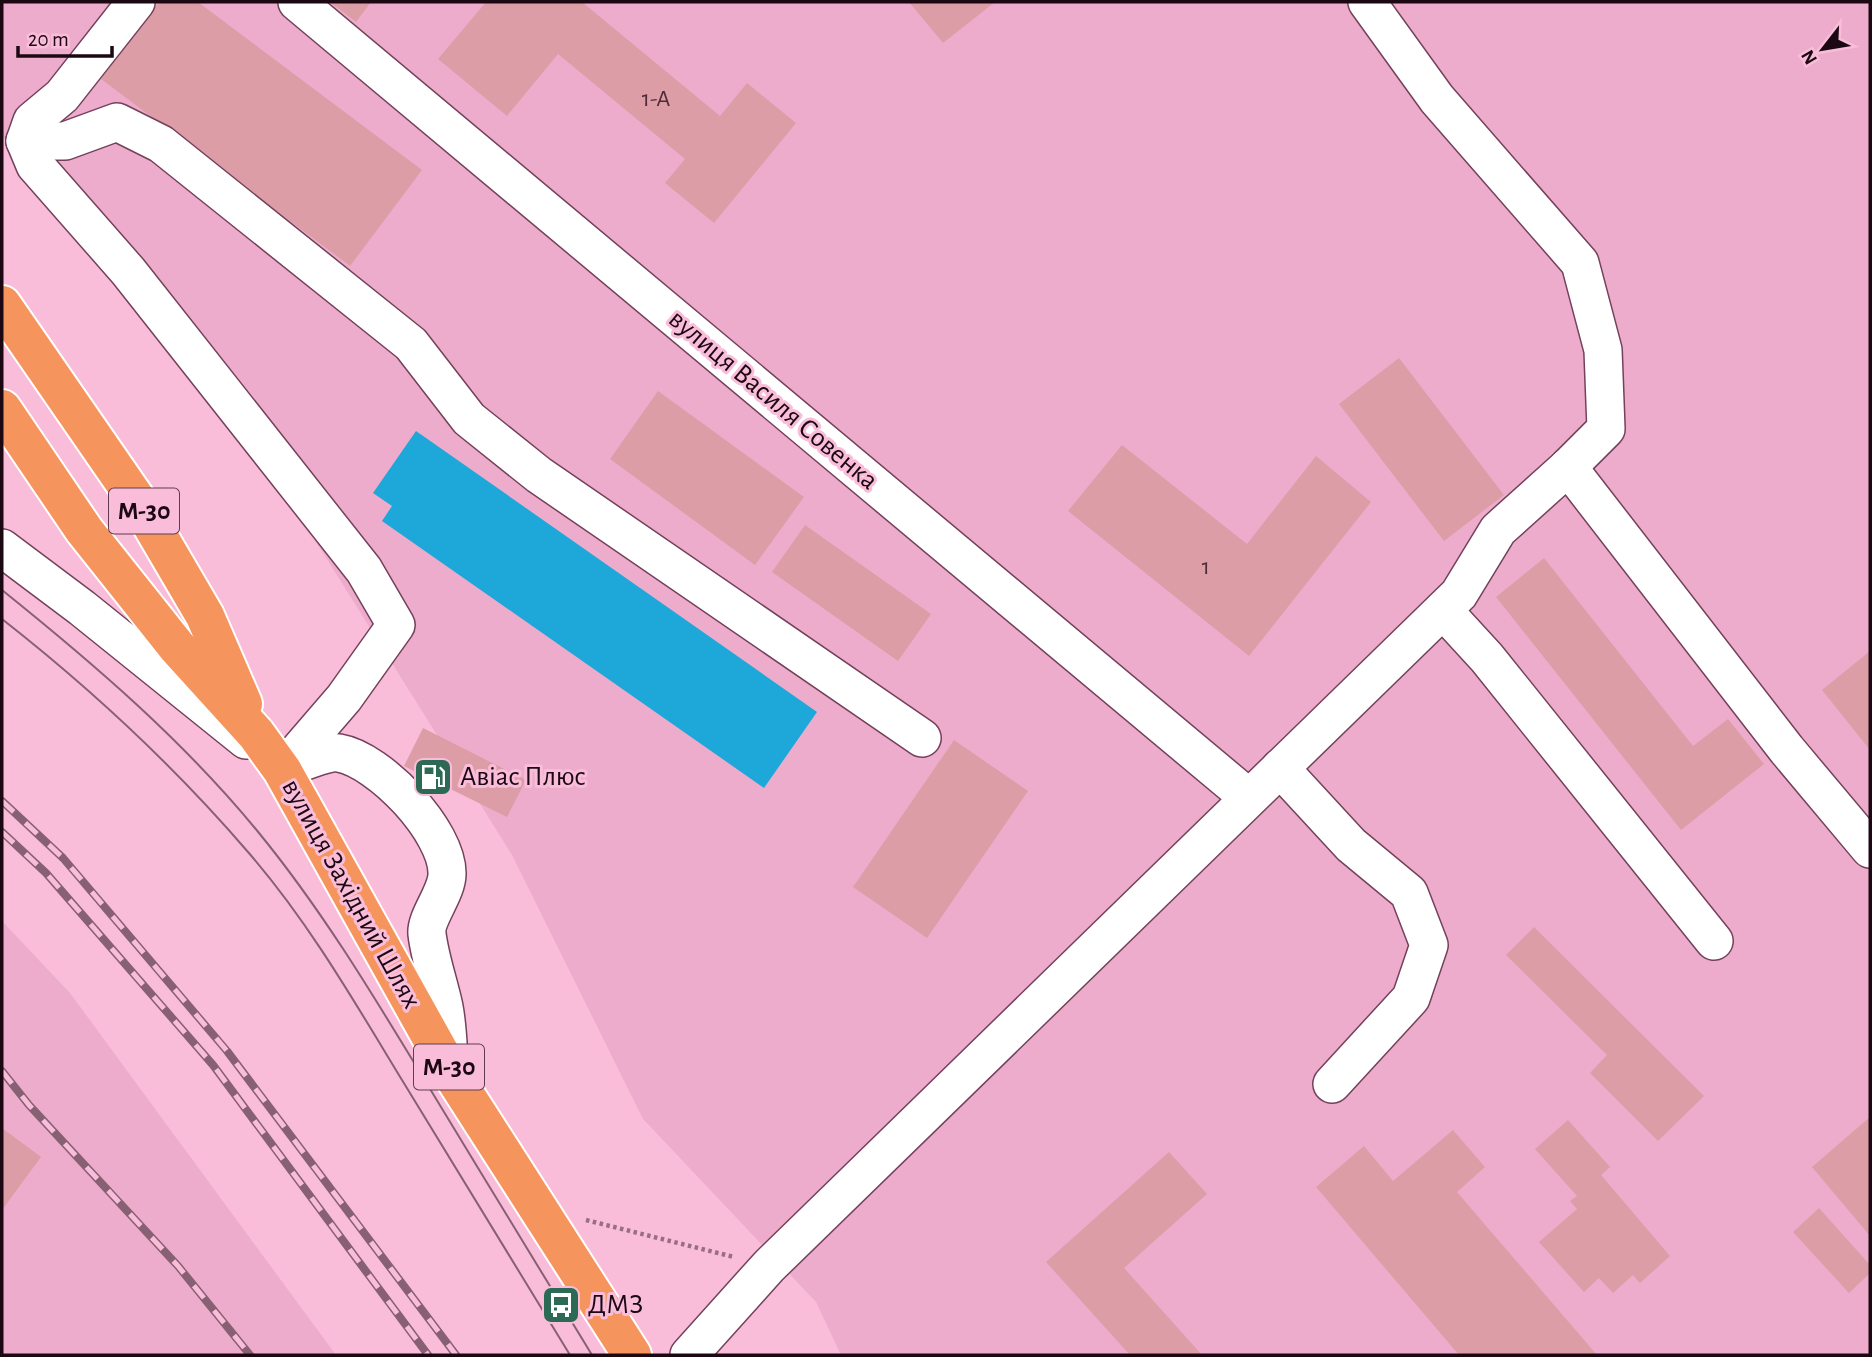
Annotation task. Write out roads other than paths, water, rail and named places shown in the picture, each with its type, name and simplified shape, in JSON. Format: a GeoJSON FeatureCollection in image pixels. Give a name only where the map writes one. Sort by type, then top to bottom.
{"type":"FeatureCollection","features":[{"type":"Feature","properties":{"kind":"highway","name":"М-30"},"geometry":{"type":"LineString","coordinates":[[2,305],[140,505],[205,616],[256,734]]}},
{"type":"Feature","properties":{"kind":"highway","name":"М-30"},"geometry":{"type":"LineString","coordinates":[[2,409],[84,530],[177,647],[256,734],[282,770]]}},
{"type":"Feature","properties":{"kind":"highway","name":"вулиця Західний Шлях"},"geometry":{"type":"LineString","coordinates":[[282,770],[450,1070],[632,1355]]}},
{"type":"Feature","properties":{"kind":"street"},"geometry":{"type":"LineString","coordinates":[[136,2],[62,96],[32,121],[25,141],[36,165],[128,271],[364,570],[396,625],[344,698],[282,770]]}},
{"type":"Feature","properties":{"kind":"street","name":"вулиця Василя Совенка"},"geometry":{"type":"LineString","coordinates":[[297,2],[1248,799]]}},
{"type":"Feature","properties":{"kind":"street"},"geometry":{"type":"LineString","coordinates":[[689,1355],[769,1266],[1451,602],[1498,530],[1606,429],[1603,350],[1580,263],[1437,99],[1367,2]]}},
{"type":"Feature","properties":{"kind":"street"},"geometry":{"type":"LineString","coordinates":[[25,141],[65,141],[117,122],[161,144],[411,344],[469,419],[529,467],[922,738]]}},
{"type":"Feature","properties":{"kind":"street"},"geometry":{"type":"LineString","coordinates":[[1568,467],[1787,750],[1870,849]]}},
{"type":"Feature","properties":{"kind":"street","name":"вулиця Західний Шлях"},"geometry":{"type":"LineString","coordinates":[[2,548],[82,608],[282,770]]}},
{"type":"Feature","properties":{"kind":"street"},"geometry":{"type":"LineString","coordinates":[[1451,602],[1487,658],[1714,941]]}},
{"type":"Feature","properties":{"kind":"street"},"geometry":{"type":"LineString","coordinates":[[282,770],[336,752],[357,759],[376,771],[402,794],[428,825],[444,853],[448,876],[426,930],[445,1009],[450,1070]]}},
{"type":"Feature","properties":{"kind":"street"},"geometry":{"type":"LineString","coordinates":[[1280,768],[1351,845],[1409,893],[1429,946],[1411,998],[1332,1084]]}},
{"type":"Feature","properties":{"kind":"water"},"geometry":{"type":"Polygon","coordinates":[[[416,431],[817,712],[764,788],[382,521],[392,506],[373,493],[416,431]]]}},
{"type":"Feature","properties":{"kind":"tram line"},"geometry":{"type":"LineString","coordinates":[[2,590],[104,675],[169,735],[230,799],[282,862],[366,985],[592,1355]]}},
{"type":"Feature","properties":{"kind":"tram line"},"geometry":{"type":"LineString","coordinates":[[2,619],[99,701],[161,759],[220,820],[270,878],[348,991],[570,1355]]}},
{"type":"Feature","properties":{"kind":"railway"},"geometry":{"type":"LineString","coordinates":[[2,801],[63,858],[227,1051],[456,1355]]}},
{"type":"Feature","properties":{"kind":"railway"},"geometry":{"type":"LineString","coordinates":[[2,832],[46,873],[213,1065],[428,1355]]}},
{"type":"Feature","properties":{"kind":"railway"},"geometry":{"type":"LineString","coordinates":[[2,1071],[29,1105],[178,1266],[250,1355]]}},
{"type":"Feature","properties":{"kind":"place","name":"Авіас Плюс"},"geometry":{"type":"Point","coordinates":[433,777]}},
{"type":"Feature","properties":{"kind":"place","name":"ДМЗ"},"geometry":{"type":"Point","coordinates":[561,1305]}}]}
